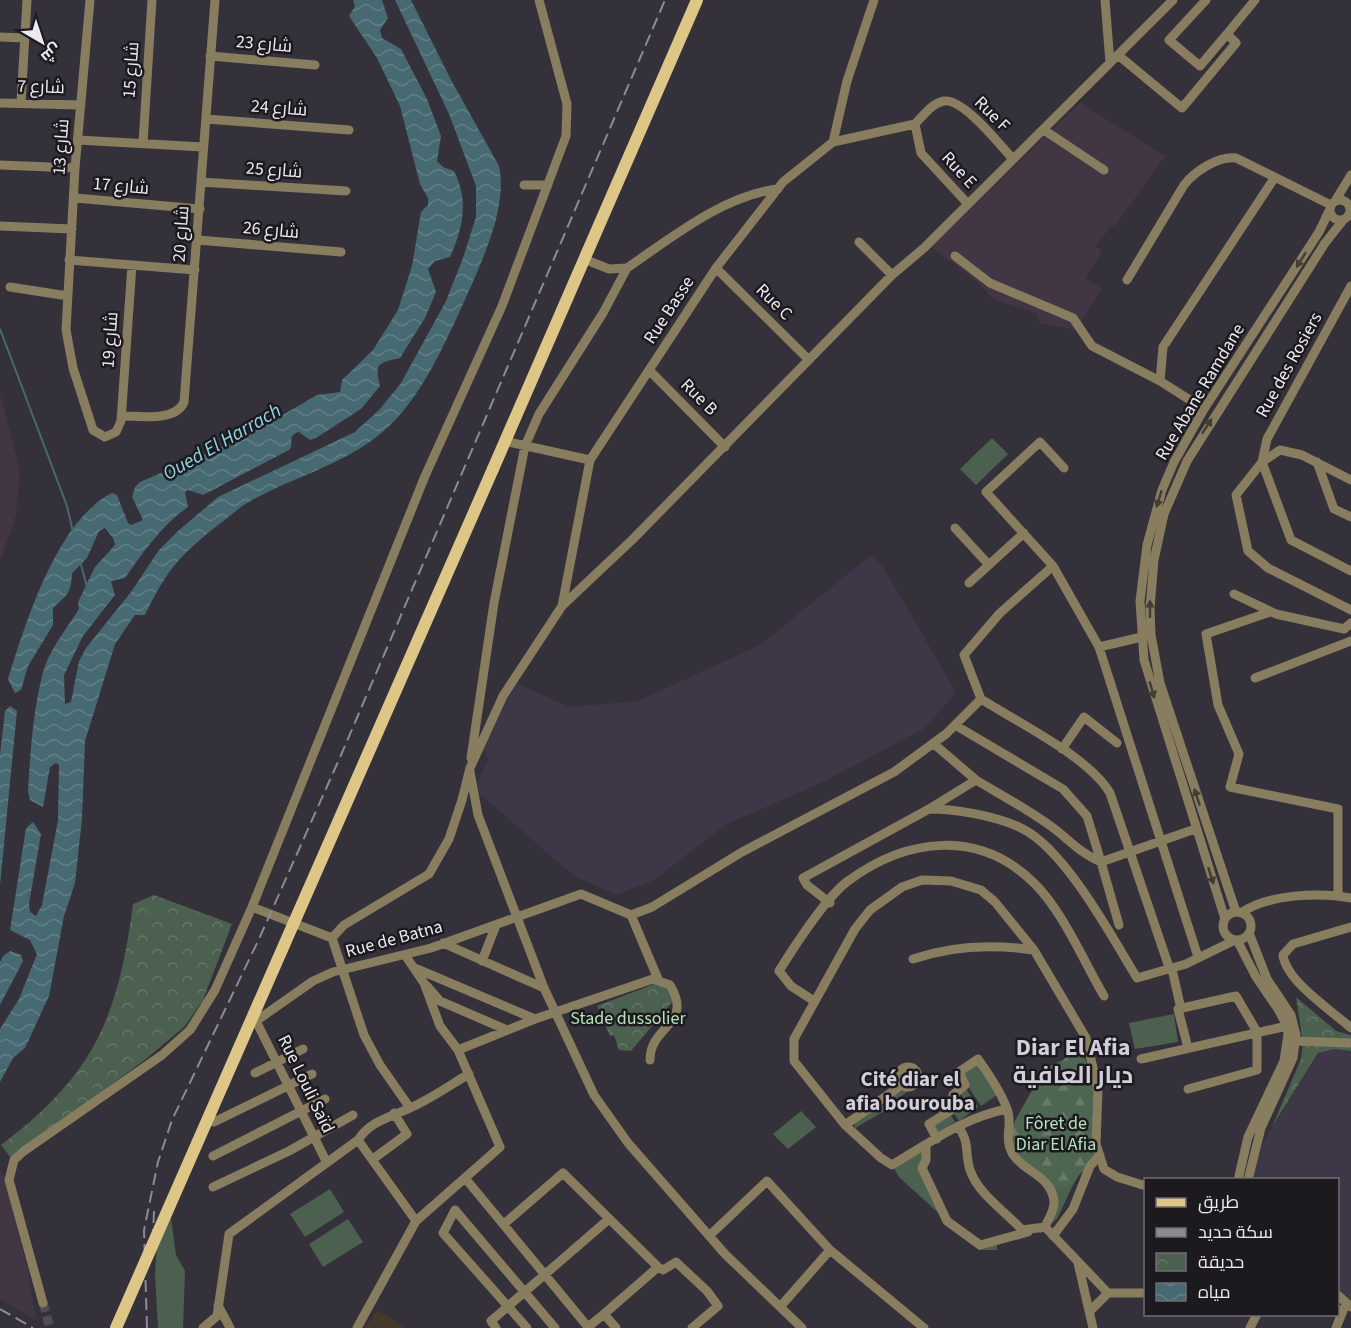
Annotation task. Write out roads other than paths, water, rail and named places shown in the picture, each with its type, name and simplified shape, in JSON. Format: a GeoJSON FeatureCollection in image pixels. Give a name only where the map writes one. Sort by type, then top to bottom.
{"type":"FeatureCollection","features":[{"type":"Feature","properties":{"kind":"main road"},"geometry":{"type":"LineString","coordinates":[[116,1328],[697,0]]}},
{"type":"Feature","properties":{"kind":"street"},"geometry":{"type":"LineString","coordinates":[[21,103],[27,0]]}},
{"type":"Feature","properties":{"kind":"street","name":"شارع 13"},"geometry":{"type":"LineString","coordinates":[[90,0],[69,260],[66,316],[68,347],[93,430],[100,436],[109,436],[118,429],[121,416]]}},
{"type":"Feature","properties":{"kind":"street","name":"شارع 15"},"geometry":{"type":"LineString","coordinates":[[143,142],[152,0]]}},
{"type":"Feature","properties":{"kind":"street","name":"شارع 20"},"geometry":{"type":"LineString","coordinates":[[121,416],[170,415],[182,407],[198,240],[215,0]]}},
{"type":"Feature","properties":{"kind":"street"},"geometry":{"type":"LineString","coordinates":[[43,1304],[10,1186],[9,1173],[14,1160],[162,1055],[190,1030],[215,990],[252,908],[425,476],[502,306],[566,136],[568,114],[561,77],[539,0]]}},
{"type":"Feature","properties":{"kind":"street"},"geometry":{"type":"LineString","coordinates":[[833,142],[847,81],[874,0]]}},
{"type":"Feature","properties":{"kind":"street"},"geometry":{"type":"LineString","coordinates":[[1105,0],[1110,63]]}},
{"type":"Feature","properties":{"kind":"street"},"geometry":{"type":"LineString","coordinates":[[802,1328],[709,1236],[628,1143],[594,1095],[544,988],[478,815],[470,768],[503,696],[562,606],[633,540],[892,275],[1044,130],[1173,0]]}},
{"type":"Feature","properties":{"kind":"street"},"geometry":{"type":"LineString","coordinates":[[1206,0],[1169,40],[1200,66],[1256,0]]}},
{"type":"Feature","properties":{"kind":"street"},"geometry":{"type":"LineString","coordinates":[[1118,55],[1182,108],[1236,43],[1227,34]]}},
{"type":"Feature","properties":{"kind":"street"},"geometry":{"type":"LineString","coordinates":[[0,38],[24,38]]}},
{"type":"Feature","properties":{"kind":"street","name":"شارع 23"},"geometry":{"type":"LineString","coordinates":[[210,56],[315,64]]}},
{"type":"Feature","properties":{"kind":"street","name":"Rue F"},"geometry":{"type":"LineString","coordinates":[[915,124],[936,104],[943,101],[958,103],[1013,159]]}},
{"type":"Feature","properties":{"kind":"street","name":"شارع 7"},"geometry":{"type":"LineString","coordinates":[[0,103],[81,105]]}},
{"type":"Feature","properties":{"kind":"street","name":"شارع 24"},"geometry":{"type":"LineString","coordinates":[[206,119],[349,130]]}},
{"type":"Feature","properties":{"kind":"street","name":"Rue Basse"},"geometry":{"type":"LineString","coordinates":[[562,606],[590,460],[716,268],[778,189],[833,142],[915,124]]}},
{"type":"Feature","properties":{"kind":"street","name":"Rue E"},"geometry":{"type":"LineString","coordinates":[[915,124],[921,153],[968,204]]}},
{"type":"Feature","properties":{"kind":"street"},"geometry":{"type":"LineString","coordinates":[[1044,130],[1104,170]]}},
{"type":"Feature","properties":{"kind":"street"},"geometry":{"type":"LineString","coordinates":[[78,140],[203,147]]}},
{"type":"Feature","properties":{"kind":"street"},"geometry":{"type":"LineString","coordinates":[[1127,280],[1184,185],[1197,172],[1229,158],[1275,177],[1331,205],[1343,200],[1348,203],[1349,213],[1319,252],[1201,436],[1175,486],[1164,514],[1151,583],[1151,635],[1160,683],[1239,913],[1250,921],[1249,933],[1267,978],[1291,1015],[1296,1041],[1293,1058],[1261,1128],[1248,1178]]}},
{"type":"Feature","properties":{"kind":"street"},"geometry":{"type":"LineString","coordinates":[[0,165],[75,168]]}},
{"type":"Feature","properties":{"kind":"street","name":"Rue Abane Ramdane"},"geometry":{"type":"LineString","coordinates":[[1225,919],[1153,693],[1141,638],[1140,601],[1147,545],[1153,518],[1174,462],[1204,409],[1301,260],[1331,205],[1341,194],[1351,175]]}},
{"type":"Feature","properties":{"kind":"street"},"geometry":{"type":"LineString","coordinates":[[1160,381],[1163,347],[1275,177]]}},
{"type":"Feature","properties":{"kind":"street","name":"شارع 25"},"geometry":{"type":"LineString","coordinates":[[201,182],[346,191]]}},
{"type":"Feature","properties":{"kind":"street"},"geometry":{"type":"LineString","coordinates":[[524,185],[548,185]]}},
{"type":"Feature","properties":{"kind":"street"},"geometry":{"type":"LineString","coordinates":[[332,938],[344,925],[429,874],[449,838],[470,768],[494,603],[525,446],[539,414],[603,313],[627,268],[730,202],[748,194],[778,189]]}},
{"type":"Feature","properties":{"kind":"street","name":"شارع 17"},"geometry":{"type":"LineString","coordinates":[[75,198],[200,209]]}},
{"type":"Feature","properties":{"kind":"street"},"geometry":{"type":"LineString","coordinates":[[1331,205],[1334,218],[1349,213]]}},
{"type":"Feature","properties":{"kind":"street"},"geometry":{"type":"LineString","coordinates":[[0,226],[72,229]]}},
{"type":"Feature","properties":{"kind":"street","name":"شارع 26"},"geometry":{"type":"LineString","coordinates":[[198,240],[341,252]]}},
{"type":"Feature","properties":{"kind":"street"},"geometry":{"type":"LineString","coordinates":[[859,242],[892,275]]}},
{"type":"Feature","properties":{"kind":"street"},"geometry":{"type":"LineString","coordinates":[[955,256],[990,283],[1073,318],[1092,346],[1160,381],[1204,409]]}},
{"type":"Feature","properties":{"kind":"street"},"geometry":{"type":"LineString","coordinates":[[584,259],[609,268],[627,268]]}},
{"type":"Feature","properties":{"kind":"street"},"geometry":{"type":"LineString","coordinates":[[69,260],[195,270]]}},
{"type":"Feature","properties":{"kind":"street","name":"شارع 19"},"geometry":{"type":"LineString","coordinates":[[121,416],[132,265]]}},
{"type":"Feature","properties":{"kind":"street","name":"Rue C"},"geometry":{"type":"LineString","coordinates":[[716,268],[809,360]]}},
{"type":"Feature","properties":{"kind":"street","name":"Rue des Rosiers"},"geometry":{"type":"LineString","coordinates":[[1262,462],[1267,439],[1351,286]]}},
{"type":"Feature","properties":{"kind":"street"},"geometry":{"type":"LineString","coordinates":[[10,287],[68,296]]}},
{"type":"Feature","properties":{"kind":"street","name":"Rue B"},"geometry":{"type":"LineString","coordinates":[[650,371],[725,447]]}},
{"type":"Feature","properties":{"kind":"street"},"geometry":{"type":"LineString","coordinates":[[504,441],[590,460]]}},
{"type":"Feature","properties":{"kind":"street"},"geometry":{"type":"LineString","coordinates":[[1064,468],[1040,442],[986,492],[1053,566],[1099,647],[1161,841],[1202,955]]}},
{"type":"Feature","properties":{"kind":"street"},"geometry":{"type":"LineString","coordinates":[[1351,480],[1302,455],[1280,450],[1262,462],[1236,495],[1248,551],[1268,568],[1351,610]]}},
{"type":"Feature","properties":{"kind":"street"},"geometry":{"type":"LineString","coordinates":[[1262,462],[1291,540],[1351,571]]}},
{"type":"Feature","properties":{"kind":"street"},"geometry":{"type":"LineString","coordinates":[[1317,462],[1334,509],[1351,517]]}},
{"type":"Feature","properties":{"kind":"street"},"geometry":{"type":"LineString","coordinates":[[955,528],[989,565]]}},
{"type":"Feature","properties":{"kind":"street"},"geometry":{"type":"LineString","coordinates":[[969,583],[1024,533]]}},
{"type":"Feature","properties":{"kind":"street"},"geometry":{"type":"LineString","coordinates":[[1053,566],[1000,613],[964,655],[981,699],[1062,749],[1102,780],[1110,793],[1171,970],[1188,1048]]}},
{"type":"Feature","properties":{"kind":"street"},"geometry":{"type":"LineString","coordinates":[[1234,594],[1270,612],[1344,629],[1351,623]]}},
{"type":"Feature","properties":{"kind":"street"},"geometry":{"type":"LineString","coordinates":[[1270,612],[1206,634],[1218,705],[1239,754],[1230,787],[1338,809],[1338,895]]}},
{"type":"Feature","properties":{"kind":"street"},"geometry":{"type":"LineString","coordinates":[[1099,647],[1151,635]]}},
{"type":"Feature","properties":{"kind":"street"},"geometry":{"type":"LineString","coordinates":[[1255,678],[1351,641]]}},
{"type":"Feature","properties":{"kind":"street"},"geometry":{"type":"LineString","coordinates":[[658,979],[631,915],[652,907],[742,852],[894,772],[934,744],[981,699]]}},
{"type":"Feature","properties":{"kind":"street"},"geometry":{"type":"LineString","coordinates":[[1062,749],[1084,717],[1117,742]]}},
{"type":"Feature","properties":{"kind":"street"},"geometry":{"type":"LineString","coordinates":[[955,725],[1063,789],[1087,816],[1119,925]]}},
{"type":"Feature","properties":{"kind":"street"},"geometry":{"type":"LineString","coordinates":[[934,744],[976,780],[1055,829],[1083,854],[1101,862],[1196,829]]}},
{"type":"Feature","properties":{"kind":"street"},"geometry":{"type":"LineString","coordinates":[[830,903],[807,885],[803,878],[976,780]]}},
{"type":"Feature","properties":{"kind":"street"},"geometry":{"type":"LineString","coordinates":[[928,809],[952,809],[1023,829],[1043,844],[1068,872],[1137,978],[1171,970],[1249,933]]}},
{"type":"Feature","properties":{"kind":"street"},"geometry":{"type":"LineString","coordinates":[[814,1001],[791,986],[779,971],[799,939],[847,882],[920,846],[939,844],[988,852],[1008,861],[1037,886],[1054,909],[1104,996]]}},
{"type":"Feature","properties":{"kind":"street"},"geometry":{"type":"LineString","coordinates":[[1007,1109],[984,1114],[958,1126],[892,1165],[882,1159],[845,1125],[794,1061],[794,1039],[855,929],[870,910],[902,887],[922,880],[951,881],[981,890],[995,902],[1034,950],[1086,1038],[1098,1089],[1096,1144],[1104,1169],[1117,1177],[1144,1185]]}},
{"type":"Feature","properties":{"kind":"street","name":"Rue de Batna"},"geometry":{"type":"LineString","coordinates":[[256,1021],[313,981],[344,970],[443,943],[581,894],[631,915]]}},
{"type":"Feature","properties":{"kind":"street"},"geometry":{"type":"LineString","coordinates":[[1202,955],[1224,930],[1225,919],[1267,899],[1338,895],[1351,898]]}},
{"type":"Feature","properties":{"kind":"street"},"geometry":{"type":"LineString","coordinates":[[252,908],[332,938],[364,1035],[380,1065],[410,1108]]}},
{"type":"Feature","properties":{"kind":"street"},"geometry":{"type":"LineString","coordinates":[[482,961],[496,925]]}},
{"type":"Feature","properties":{"kind":"street"},"geometry":{"type":"LineString","coordinates":[[1351,927],[1293,944],[1283,955],[1284,966],[1294,978],[1351,1028]]}},
{"type":"Feature","properties":{"kind":"street"},"geometry":{"type":"LineString","coordinates":[[1224,930],[1236,940],[1287,1026],[1284,1061],[1248,1137],[1238,1178]]}},
{"type":"Feature","properties":{"kind":"street"},"geometry":{"type":"LineString","coordinates":[[443,943],[544,988]]}},
{"type":"Feature","properties":{"kind":"street"},"geometry":{"type":"LineString","coordinates":[[914,959],[934,952],[969,947],[1002,946],[1034,950]]}},
{"type":"Feature","properties":{"kind":"street"},"geometry":{"type":"LineString","coordinates":[[357,1328],[416,1221],[500,1147],[458,1050],[440,1026],[424,983],[417,969],[405,955]]}},
{"type":"Feature","properties":{"kind":"street"},"geometry":{"type":"LineString","coordinates":[[417,969],[536,1019]]}},
{"type":"Feature","properties":{"kind":"street"},"geometry":{"type":"LineString","coordinates":[[458,1050],[536,1019],[658,979],[670,985],[679,1006],[678,1014],[650,1048],[650,1060]]}},
{"type":"Feature","properties":{"kind":"street"},"geometry":{"type":"LineString","coordinates":[[424,983],[440,1001],[507,1030]]}},
{"type":"Feature","properties":{"kind":"street"},"geometry":{"type":"LineString","coordinates":[[1181,1009],[1236,996],[1257,1032],[1257,1070],[1188,1089]]}},
{"type":"Feature","properties":{"kind":"street","name":"Rue Louli Saïd"},"geometry":{"type":"LineString","coordinates":[[256,1021],[326,1161]]}},
{"type":"Feature","properties":{"kind":"street"},"geometry":{"type":"LineString","coordinates":[[1141,1059],[1287,1026]]}},
{"type":"Feature","properties":{"kind":"street"},"geometry":{"type":"LineString","coordinates":[[1296,1041],[1351,1043]]}},
{"type":"Feature","properties":{"kind":"street"},"geometry":{"type":"LineString","coordinates":[[255,1073],[303,1049]]}},
{"type":"Feature","properties":{"kind":"street"},"geometry":{"type":"LineString","coordinates":[[938,1139],[929,1124],[958,1106],[952,1095],[965,1085],[958,1072],[978,1059],[1007,1109],[1007,1136],[1012,1153],[1039,1175],[1048,1186],[1054,1201],[1045,1227]]}},
{"type":"Feature","properties":{"kind":"street"},"geometry":{"type":"LineString","coordinates":[[214,1122],[312,1074]]}},
{"type":"Feature","properties":{"kind":"street"},"geometry":{"type":"LineString","coordinates":[[203,1328],[217,1316],[229,1234],[326,1161],[358,1140],[365,1130],[394,1113],[410,1108],[469,1074]]}},
{"type":"Feature","properties":{"kind":"street"},"geometry":{"type":"LineString","coordinates":[[845,1125],[902,1085]]}},
{"type":"Feature","properties":{"kind":"street"},"geometry":{"type":"LineString","coordinates":[[213,1156],[325,1099]]}},
{"type":"Feature","properties":{"kind":"street"},"geometry":{"type":"LineString","coordinates":[[374,1158],[406,1134],[394,1113]]}},
{"type":"Feature","properties":{"kind":"street"},"geometry":{"type":"LineString","coordinates":[[213,1186],[256,1168],[353,1115]]}},
{"type":"Feature","properties":{"kind":"street"},"geometry":{"type":"LineString","coordinates":[[958,1126],[968,1143],[970,1170],[988,1196],[1022,1230],[1045,1227]]}},
{"type":"Feature","properties":{"kind":"street"},"geometry":{"type":"LineString","coordinates":[[358,1140],[374,1158],[416,1221]]}},
{"type":"Feature","properties":{"kind":"street"},"geometry":{"type":"LineString","coordinates":[[926,1145],[926,1160],[922,1168],[947,1221],[957,1230],[981,1245],[1045,1227]]}},
{"type":"Feature","properties":{"kind":"street"},"geometry":{"type":"LineString","coordinates":[[1053,1236],[1073,1209],[1090,1166],[1100,1155]]}},
{"type":"Feature","properties":{"kind":"street"},"geometry":{"type":"LineString","coordinates":[[504,1224],[563,1173],[658,1267],[663,1270],[676,1262],[707,1292],[718,1306],[692,1328]]}},
{"type":"Feature","properties":{"kind":"street"},"geometry":{"type":"LineString","coordinates":[[465,1178],[587,1327],[658,1267]]}},
{"type":"Feature","properties":{"kind":"street"},"geometry":{"type":"LineString","coordinates":[[709,1236],[767,1181],[830,1251],[924,1328]]}},
{"type":"Feature","properties":{"kind":"street"},"geometry":{"type":"LineString","coordinates":[[527,1328],[443,1233],[455,1210],[555,1328]]}},
{"type":"Feature","properties":{"kind":"street"},"geometry":{"type":"LineString","coordinates":[[496,1328],[491,1322],[609,1220]]}},
{"type":"Feature","properties":{"kind":"street"},"geometry":{"type":"LineString","coordinates":[[1045,1227],[1108,1293]]}},
{"type":"Feature","properties":{"kind":"street"},"geometry":{"type":"LineString","coordinates":[[780,1307],[830,1251]]}},
{"type":"Feature","properties":{"kind":"street"},"geometry":{"type":"LineString","coordinates":[[1077,1261],[1093,1328]]}},
{"type":"Feature","properties":{"kind":"street"},"geometry":{"type":"LineString","coordinates":[[1090,1311],[1108,1293],[1144,1293]]}},
{"type":"Feature","properties":{"kind":"street"},"geometry":{"type":"LineString","coordinates":[[218,1305],[230,1328]]}},
{"type":"Feature","properties":{"kind":"street"},"geometry":{"type":"LineString","coordinates":[[1336,1328],[1346,1308]]}},
{"type":"Feature","properties":{"kind":"street"},"geometry":{"type":"LineString","coordinates":[[604,1314],[616,1328]]}},
{"type":"Feature","properties":{"kind":"water"},"geometry":{"type":"Polygon","coordinates":[[[353,0],[382,0],[388,18],[380,30],[382,38],[401,49],[427,99],[441,136],[437,161],[443,167],[454,171],[462,193],[463,214],[455,246],[450,257],[435,261],[428,269],[436,292],[425,318],[400,358],[380,365],[378,372],[380,386],[361,409],[316,438],[310,440],[299,432],[295,433],[289,450],[203,495],[188,490],[185,492],[188,507],[161,531],[125,578],[111,581],[115,595],[83,636],[64,675],[65,704],[71,702],[79,661],[86,648],[131,592],[159,550],[218,497],[355,432],[380,409],[401,383],[446,301],[476,217],[476,186],[449,114],[395,0],[411,0],[450,78],[499,166],[500,196],[494,226],[472,284],[436,360],[401,414],[387,428],[355,452],[243,505],[218,525],[175,565],[145,615],[135,615],[115,644],[85,741],[82,819],[75,883],[64,916],[49,996],[25,1048],[13,1058],[0,1082],[0,1029],[19,999],[37,954],[30,940],[10,930],[26,828],[33,822],[41,834],[29,904],[30,912],[36,916],[42,905],[58,820],[59,765],[56,763],[50,767],[43,807],[30,800],[28,792],[33,725],[39,690],[50,654],[79,609],[78,602],[95,567],[115,545],[113,538],[105,528],[99,531],[87,558],[72,573],[71,586],[67,594],[53,608],[53,625],[28,666],[21,690],[15,693],[8,679],[34,603],[59,549],[92,506],[112,493],[117,495],[128,523],[131,525],[143,520],[132,497],[135,487],[140,482],[245,437],[317,395],[340,392],[342,380],[373,350],[398,310],[412,266],[421,212],[428,205],[428,198],[420,184],[400,106],[377,58],[349,16],[355,6],[353,0]]]}},
{"type":"Feature","properties":{"kind":"water"},"geometry":{"type":"Polygon","coordinates":[[[10,706],[17,711],[0,885],[0,755],[5,711],[10,706]]]}},
{"type":"Feature","properties":{"kind":"water"},"geometry":{"type":"Polygon","coordinates":[[[10,951],[21,955],[23,961],[0,1005],[0,962],[3,956],[10,951]]]}},
{"type":"Feature","properties":{"kind":"waterway"},"geometry":{"type":"LineString","coordinates":[[0,329],[67,506],[73,532]]}},
{"type":"Feature","properties":{"kind":"waterway"},"geometry":{"type":"LineString","coordinates":[[80,561],[87,587]]}},
{"type":"Feature","properties":{"kind":"tunnel"},"geometry":{"type":"LineString","coordinates":[[43,1303],[50,1328]]}},
{"type":"Feature","properties":{"kind":"railway"},"geometry":{"type":"LineString","coordinates":[[147,1328],[144,1230],[158,1162],[172,1120],[259,939],[341,755],[665,0]]}},
{"type":"Feature","properties":{"kind":"railway"},"geometry":{"type":"LineString","coordinates":[[152,1259],[154,1211]]}},
{"type":"Feature","properties":{"kind":"railway"},"geometry":{"type":"LineString","coordinates":[[0,1309],[33,1328]]}},
{"type":"Feature","properties":{"kind":"district","name":"Diar El Afia ديار العافية"},"geometry":{"type":"Point","coordinates":[1073,1061]}},
{"type":"Feature","properties":{"kind":"district","name":"Cité diar el afia bourouba"},"geometry":{"type":"Point","coordinates":[910,1091]}},
{"type":"Feature","properties":{"kind":"water label","name":"Oued El Harrach"},"geometry":{"type":"Point","coordinates":[222,442]}},
{"type":"Feature","properties":{"kind":"park label","name":"Stade dussolier"},"geometry":{"type":"Point","coordinates":[628,1018]}},
{"type":"Feature","properties":{"kind":"park label","name":"Fôret de Diar El Afia"},"geometry":{"type":"Point","coordinates":[1056,1133]}}]}
